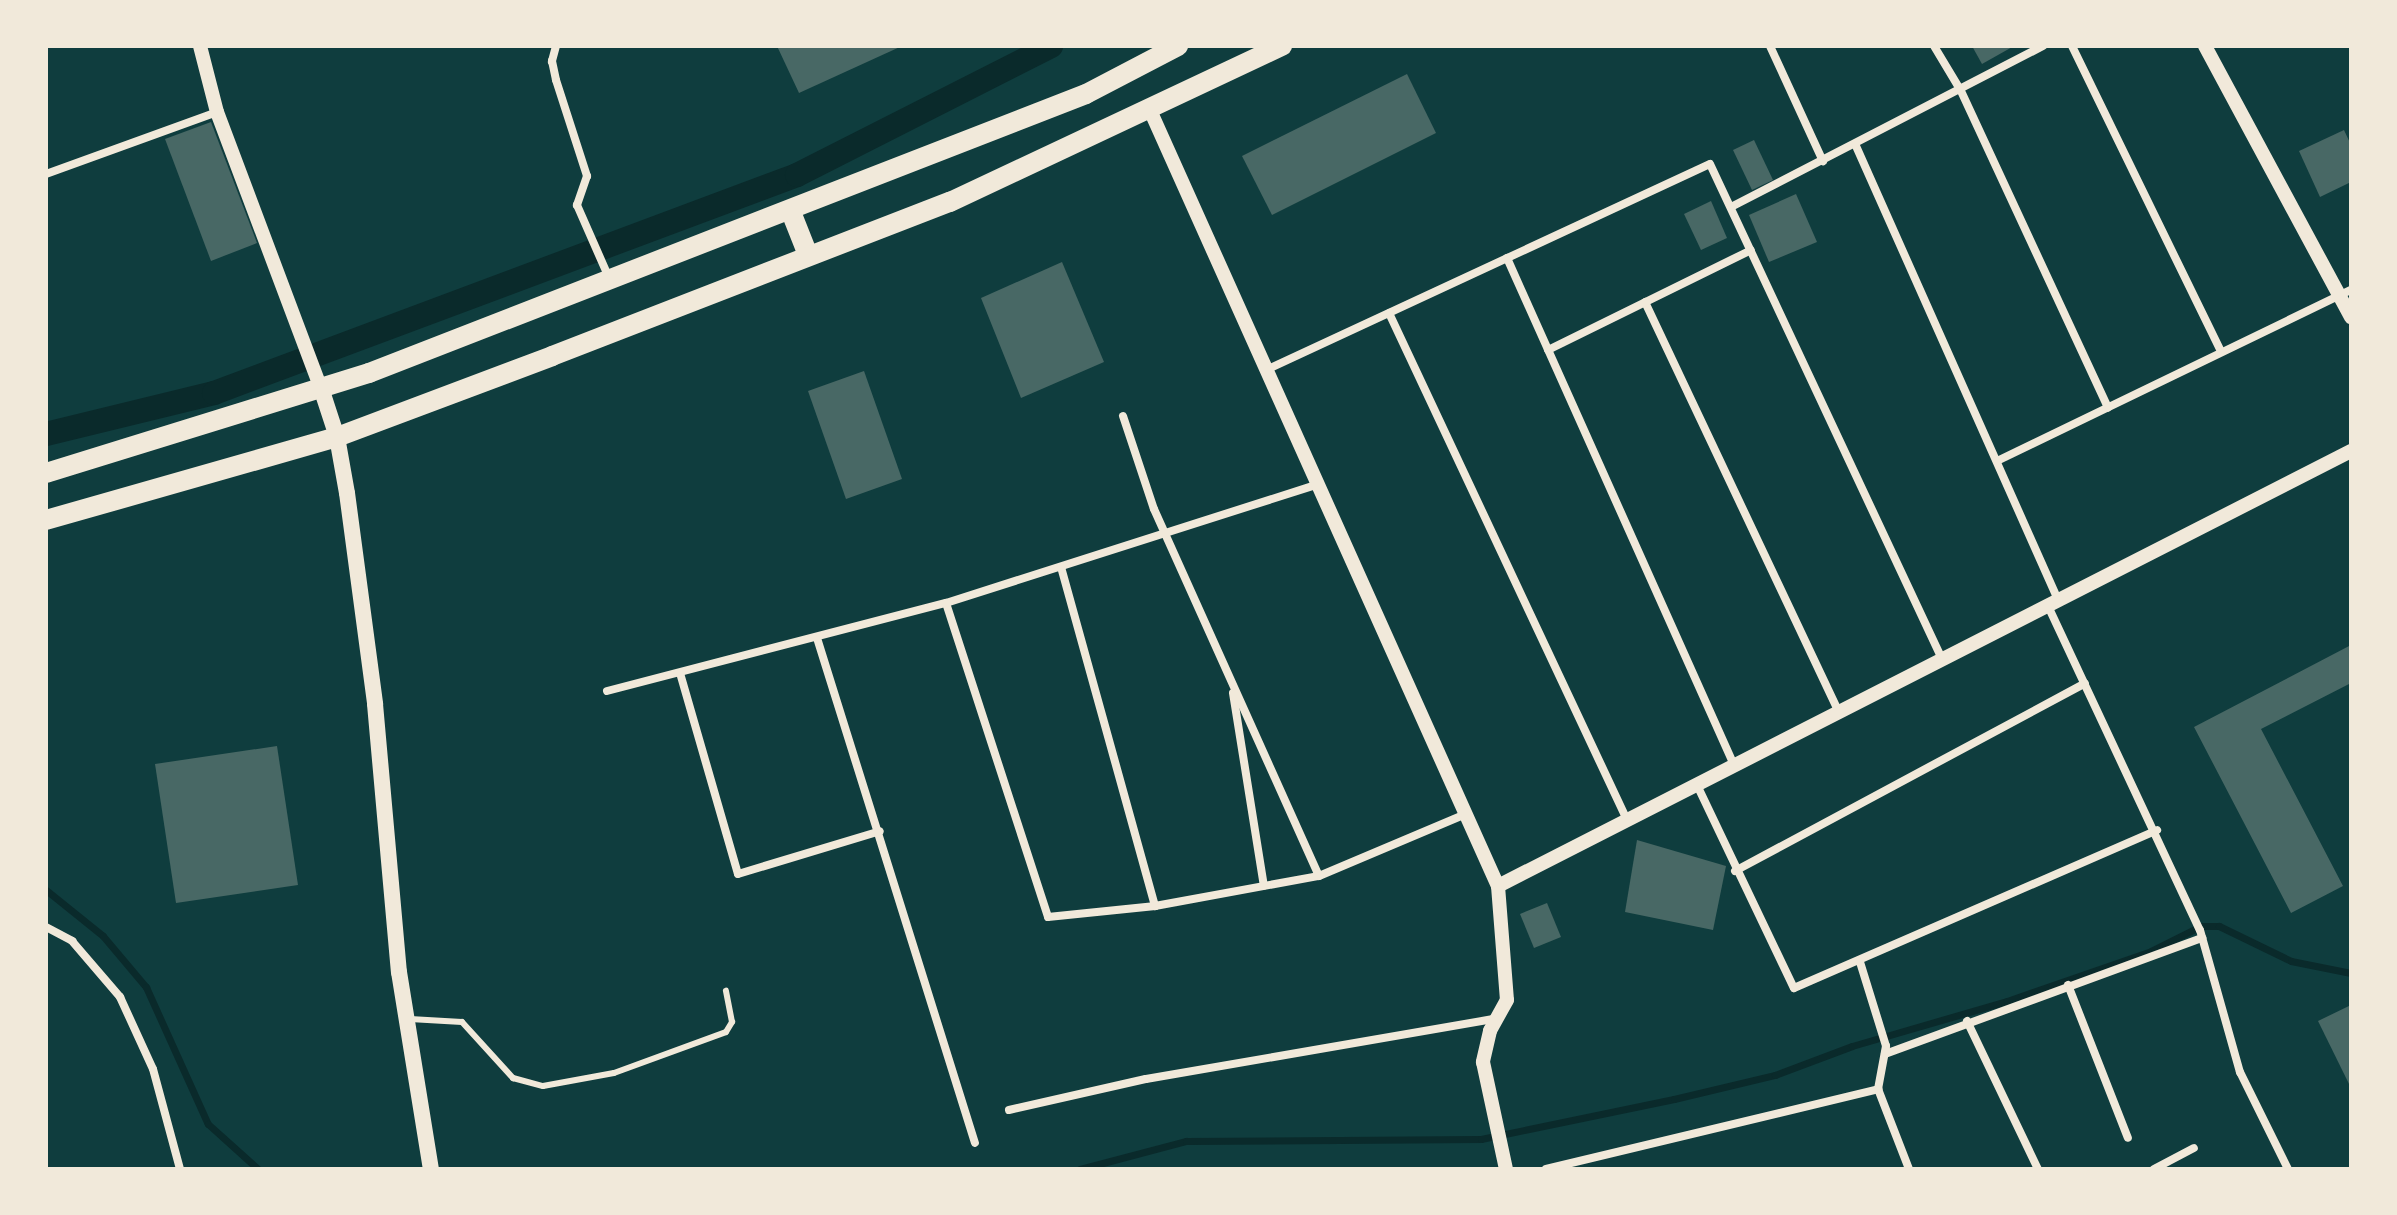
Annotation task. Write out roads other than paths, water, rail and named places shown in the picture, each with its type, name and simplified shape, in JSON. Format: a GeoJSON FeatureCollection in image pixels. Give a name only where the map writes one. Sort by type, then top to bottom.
{"type":"FeatureCollection","features":[{"type":"Feature","properties":{"kind":"main road"},"geometry":{"type":"LineString","coordinates":[[46,473],[320,384],[791,212],[1086,94],[1178,46]]}},
{"type":"Feature","properties":{"kind":"main road"},"geometry":{"type":"LineString","coordinates":[[46,520],[337,437],[950,202],[1282,46]]}},
{"type":"Feature","properties":{"kind":"main road"},"geometry":{"type":"LineString","coordinates":[[791,212],[808,255]]}},
{"type":"Feature","properties":{"kind":"main road"},"geometry":{"type":"LineString","coordinates":[[320,384],[337,437],[372,677],[406,1020],[431,1169]]}},
{"type":"Feature","properties":{"kind":"street"},"geometry":{"type":"LineString","coordinates":[[200,46],[217,112],[320,384]]}},
{"type":"Feature","properties":{"kind":"street"},"geometry":{"type":"LineString","coordinates":[[556,46],[552,61],[556,80],[587,176],[577,205],[610,280]]}},
{"type":"Feature","properties":{"kind":"street"},"geometry":{"type":"LineString","coordinates":[[1770,46],[1823,161]]}},
{"type":"Feature","properties":{"kind":"street"},"geometry":{"type":"LineString","coordinates":[[1934,46],[1961,91],[2108,407]]}},
{"type":"Feature","properties":{"kind":"street"},"geometry":{"type":"LineString","coordinates":[[1731,207],[1856,146],[2043,46]]}},
{"type":"Feature","properties":{"kind":"street"},"geometry":{"type":"LineString","coordinates":[[2072,46],[2221,352]]}},
{"type":"Feature","properties":{"kind":"street"},"geometry":{"type":"LineString","coordinates":[[2205,46],[2345,293],[2351,317]]}},
{"type":"Feature","properties":{"kind":"street"},"geometry":{"type":"LineString","coordinates":[[1150,110],[1498,886],[1508,982],[1500,1018],[1490,1031],[1483,1062],[1506,1163]]}},
{"type":"Feature","properties":{"kind":"street"},"geometry":{"type":"LineString","coordinates":[[46,174],[217,112]]}},
{"type":"Feature","properties":{"kind":"street"},"geometry":{"type":"LineString","coordinates":[[1856,146],[1997,461],[2085,683],[2157,830],[2201,934],[2240,1072],[2288,1169]]}},
{"type":"Feature","properties":{"kind":"street"},"geometry":{"type":"LineString","coordinates":[[1266,370],[1710,164],[1942,659]]}},
{"type":"Feature","properties":{"kind":"street"},"geometry":{"type":"LineString","coordinates":[[1548,350],[1751,250]]}},
{"type":"Feature","properties":{"kind":"street"},"geometry":{"type":"LineString","coordinates":[[1507,258],[1734,765]]}},
{"type":"Feature","properties":{"kind":"street"},"geometry":{"type":"LineString","coordinates":[[1997,461],[2345,293]]}},
{"type":"Feature","properties":{"kind":"street"},"geometry":{"type":"LineString","coordinates":[[1645,302],[1839,712]]}},
{"type":"Feature","properties":{"kind":"street"},"geometry":{"type":"LineString","coordinates":[[1389,313],[1627,820]]}},
{"type":"Feature","properties":{"kind":"street"},"geometry":{"type":"LineString","coordinates":[[1123,416],[1154,509],[1168,534],[1319,876]]}},
{"type":"Feature","properties":{"kind":"street"},"geometry":{"type":"LineString","coordinates":[[1498,886],[2351,451]]}},
{"type":"Feature","properties":{"kind":"street"},"geometry":{"type":"LineString","coordinates":[[607,691],[946,603],[1318,484]]}},
{"type":"Feature","properties":{"kind":"street"},"geometry":{"type":"LineString","coordinates":[[1061,567],[1155,906]]}},
{"type":"Feature","properties":{"kind":"street"},"geometry":{"type":"LineString","coordinates":[[946,603],[1048,917],[1155,906],[1319,876],[1466,814]]}},
{"type":"Feature","properties":{"kind":"street"},"geometry":{"type":"LineString","coordinates":[[817,638],[880,831],[975,1143]]}},
{"type":"Feature","properties":{"kind":"street"},"geometry":{"type":"LineString","coordinates":[[680,673],[738,874],[880,831]]}},
{"type":"Feature","properties":{"kind":"street"},"geometry":{"type":"LineString","coordinates":[[1231,682],[1264,886]]}},
{"type":"Feature","properties":{"kind":"street"},"geometry":{"type":"LineString","coordinates":[[1735,871],[2085,683]]}},
{"type":"Feature","properties":{"kind":"street"},"geometry":{"type":"LineString","coordinates":[[1697,785],[1735,871],[1793,987],[1860,962],[2157,830]]}},
{"type":"Feature","properties":{"kind":"street"},"geometry":{"type":"LineString","coordinates":[[46,927],[72,941],[120,997],[153,1069],[180,1169]]}},
{"type":"Feature","properties":{"kind":"street"},"geometry":{"type":"LineString","coordinates":[[1886,1050],[2201,934]]}},
{"type":"Feature","properties":{"kind":"street"},"geometry":{"type":"LineString","coordinates":[[1860,962],[1883,1030],[1886,1050],[1878,1089],[1909,1169]]}},
{"type":"Feature","properties":{"kind":"street"},"geometry":{"type":"LineString","coordinates":[[2068,985],[2128,1138]]}},
{"type":"Feature","properties":{"kind":"street"},"geometry":{"type":"LineString","coordinates":[[1009,1110],[1146,1079],[1500,1018]]}},
{"type":"Feature","properties":{"kind":"street"},"geometry":{"type":"LineString","coordinates":[[1967,1021],[2038,1169]]}},
{"type":"Feature","properties":{"kind":"street"},"geometry":{"type":"LineString","coordinates":[[1546,1169],[1878,1089]]}},
{"type":"Feature","properties":{"kind":"street"},"geometry":{"type":"LineString","coordinates":[[2154,1169],[2194,1148]]}},
{"type":"Feature","properties":{"kind":"lane"},"geometry":{"type":"LineString","coordinates":[[406,1020],[462,1022],[513,1078],[543,1086],[614,1073],[726,1032],[732,1022],[726,991]]}},
{"type":"Feature","properties":{"kind":"waterway"},"geometry":{"type":"LineString","coordinates":[[46,434],[214,393],[797,175],[1051,46]]}},
{"type":"Feature","properties":{"kind":"waterway"},"geometry":{"type":"LineString","coordinates":[[46,890],[103,936],[146,987],[208,1124],[258,1169]]}},
{"type":"Feature","properties":{"kind":"waterway"},"geometry":{"type":"LineString","coordinates":[[1080,1169],[1186,1141],[1481,1139],[1674,1099],[1775,1075],[1852,1046],[2007,1001],[2151,951],[2201,926],[2219,926],[2291,961],[2351,973]]}}]}
